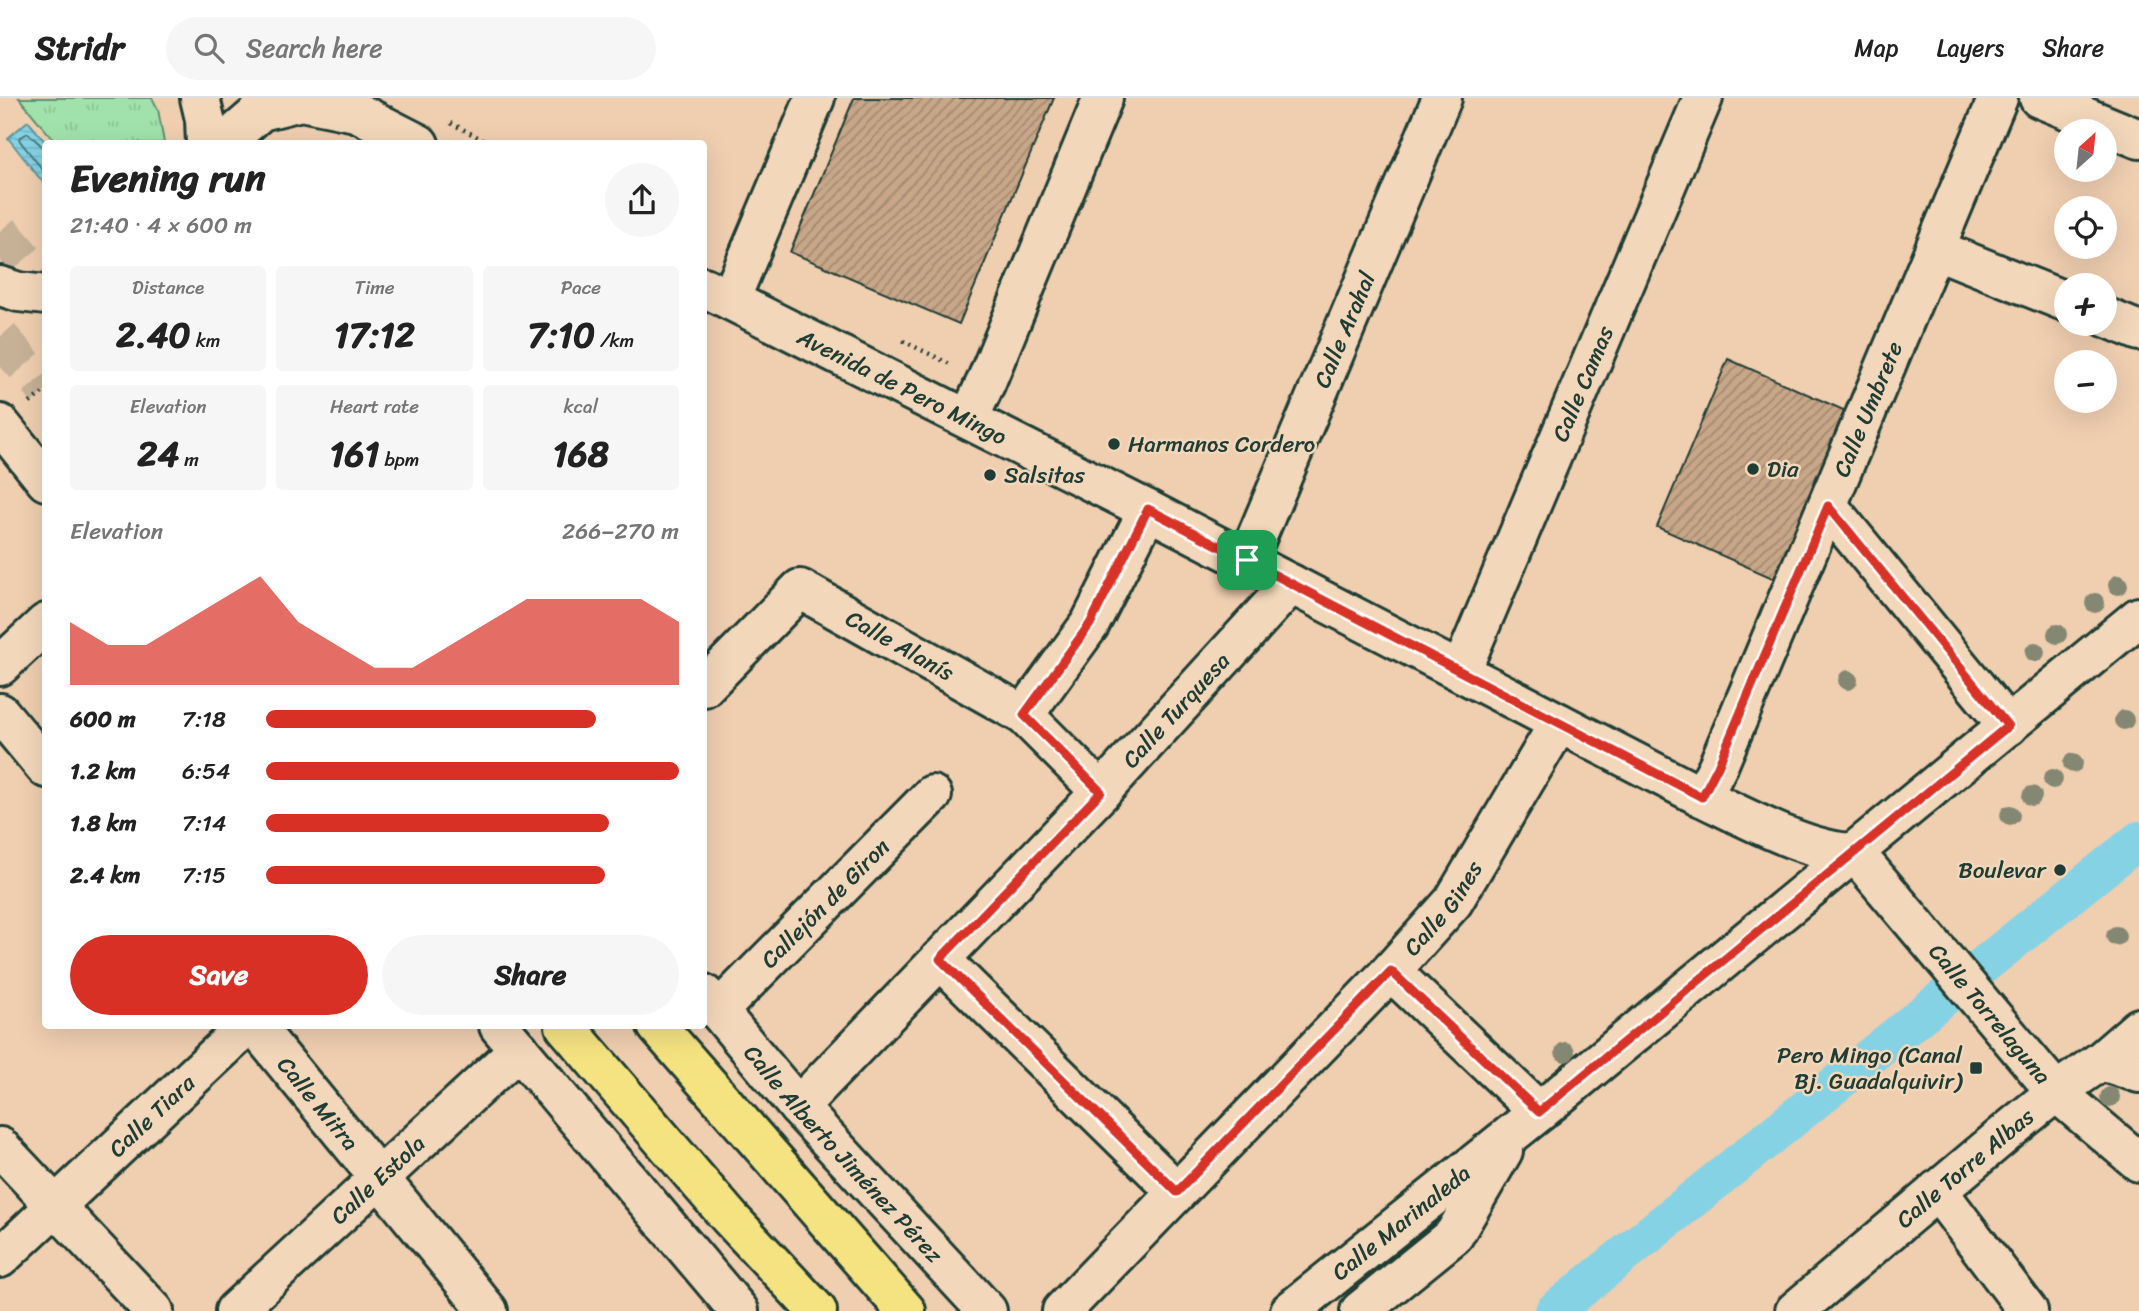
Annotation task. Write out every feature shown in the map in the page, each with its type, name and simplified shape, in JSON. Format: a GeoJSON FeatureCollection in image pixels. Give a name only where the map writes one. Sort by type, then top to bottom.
{"type":"FeatureCollection","features":[{"type":"Feature","properties":{"kind":"highway"},"geometry":{"type":"LineString","coordinates":[[568,1029],[729,1217],[817,1311]]}},
{"type":"Feature","properties":{"kind":"highway"},"geometry":{"type":"LineString","coordinates":[[660,1029],[906,1311]]}},
{"type":"Feature","properties":{"kind":"street"},"geometry":{"type":"LineString","coordinates":[[200,98],[206,140]]}},
{"type":"Feature","properties":{"kind":"street"},"geometry":{"type":"LineString","coordinates":[[717,294],[815,98]]}},
{"type":"Feature","properties":{"kind":"street"},"geometry":{"type":"LineString","coordinates":[[969,418],[1103,98]]}},
{"type":"Feature","properties":{"kind":"street","name":"Calle Arahal"},"geometry":{"type":"LineString","coordinates":[[1247,560],[1442,98]]}},
{"type":"Feature","properties":{"kind":"street","name":"Calle Camas"},"geometry":{"type":"LineString","coordinates":[[1461,671],[1703,98]]}},
{"type":"Feature","properties":{"kind":"street","name":"Calle Umbrete"},"geometry":{"type":"LineString","coordinates":[[1702,797],[1718,766],[1998,98]]}},
{"type":"Feature","properties":{"kind":"street"},"geometry":{"type":"LineString","coordinates":[[2039,98],[2139,139]]}},
{"type":"Feature","properties":{"kind":"street"},"geometry":{"type":"LineString","coordinates":[[228,140],[261,111],[301,101],[343,105],[411,140]]}},
{"type":"Feature","properties":{"kind":"street"},"geometry":{"type":"LineString","coordinates":[[1935,249],[2054,297]]}},
{"type":"Feature","properties":{"kind":"street"},"geometry":{"type":"LineString","coordinates":[[0,286],[42,295]]}},
{"type":"Feature","properties":{"kind":"street","name":"Avenida de Pero Mingo"},"geometry":{"type":"LineString","coordinates":[[717,294],[1148,509],[1702,797],[1761,825],[1836,853],[1855,853]]}},
{"type":"Feature","properties":{"kind":"street"},"geometry":{"type":"LineString","coordinates":[[2117,322],[2139,331]]}},
{"type":"Feature","properties":{"kind":"street"},"geometry":{"type":"LineString","coordinates":[[0,424],[42,476]]}},
{"type":"Feature","properties":{"kind":"street"},"geometry":{"type":"LineString","coordinates":[[1828,506],[2008,726]]}},
{"type":"Feature","properties":{"kind":"street"},"geometry":{"type":"LineString","coordinates":[[1024,715],[1090,624],[1148,509]]}},
{"type":"Feature","properties":{"kind":"street","name":"Calle Turquesa"},"geometry":{"type":"LineString","coordinates":[[798,1107],[1101,792],[1291,584]]}},
{"type":"Feature","properties":{"kind":"street","name":"Calle Alanís"},"geometry":{"type":"LineString","coordinates":[[707,684],[800,589],[1024,715],[1101,792]]}},
{"type":"Feature","properties":{"kind":"street","name":"Calle Marinaleda"},"geometry":{"type":"LineString","coordinates":[[1290,1311],[1526,1123],[2139,617]]}},
{"type":"Feature","properties":{"kind":"street"},"geometry":{"type":"LineString","coordinates":[[0,666],[42,627]]}},
{"type":"Feature","properties":{"kind":"street"},"geometry":{"type":"LineString","coordinates":[[0,713],[42,763]]}},
{"type":"Feature","properties":{"kind":"street","name":"Calle Gines"},"geometry":{"type":"LineString","coordinates":[[1062,1311],[1391,971],[1453,902],[1559,723]]}},
{"type":"Feature","properties":{"kind":"street","name":"Callejón de Giron"},"geometry":{"type":"LineString","coordinates":[[711,1002],[932,795]]}},
{"type":"Feature","properties":{"kind":"street","name":"Calle Torrelaguna"},"geometry":{"type":"LineString","coordinates":[[1855,853],[2056,1092],[2139,1162]]}},
{"type":"Feature","properties":{"kind":"street"},"geometry":{"type":"LineString","coordinates":[[940,959],[1177,1192]]}},
{"type":"Feature","properties":{"kind":"street"},"geometry":{"type":"LineString","coordinates":[[1391,971],[1526,1123]]}},
{"type":"Feature","properties":{"kind":"street","name":"Calle Alberto Jiménez Pérez"},"geometry":{"type":"LineString","coordinates":[[711,1002],[798,1107],[987,1311]]}},
{"type":"Feature","properties":{"kind":"street","name":"Calle Torre Albas"},"geometry":{"type":"LineString","coordinates":[[1795,1311],[2056,1092],[2101,1061],[2139,1028]]}},
{"type":"Feature","properties":{"kind":"street","name":"Calle Tiara"},"geometry":{"type":"LineString","coordinates":[[0,1258],[244,1029]]}},
{"type":"Feature","properties":{"kind":"street","name":"Calle Mitra"},"geometry":{"type":"LineString","coordinates":[[258,1029],[488,1311]]}},
{"type":"Feature","properties":{"kind":"street"},"geometry":{"type":"LineString","coordinates":[[509,1037],[739,1311]]}},
{"type":"Feature","properties":{"kind":"street","name":"Calle Estola"},"geometry":{"type":"LineString","coordinates":[[235,1311],[379,1178],[509,1037]]}},
{"type":"Feature","properties":{"kind":"street"},"geometry":{"type":"LineString","coordinates":[[2101,1061],[2139,1073]]}},
{"type":"Feature","properties":{"kind":"street","name":"Calle Marinaleda"},"geometry":{"type":"LineString","coordinates":[[1360,1311],[1454,1235],[1526,1123]]}},
{"type":"Feature","properties":{"kind":"street"},"geometry":{"type":"LineString","coordinates":[[0,1147],[154,1311]]}},
{"type":"Feature","properties":{"kind":"street"},"geometry":{"type":"LineString","coordinates":[[1937,1190],[2028,1311]]}},
{"type":"Feature","properties":{"kind":"green space"},"geometry":{"type":"Polygon","coordinates":[[[19,98],[152,98],[158,109],[163,140],[54,140],[19,98]]]}},
{"type":"Feature","properties":{"kind":"water"},"geometry":{"type":"Polygon","coordinates":[[[28,121],[44,140],[42,181],[8,138],[28,121]]]}},
{"type":"Feature","properties":{"kind":"building"},"geometry":{"type":"Polygon","coordinates":[[[854,98],[1054,98],[959,324],[790,252],[854,98]]]}},
{"type":"Feature","properties":{"kind":"building","name":"Dia"},"geometry":{"type":"Polygon","coordinates":[[[1728,359],[1848,412],[1777,580],[1657,527],[1728,359]]]}},
{"type":"Feature","properties":{"kind":"waterway"},"geometry":{"type":"LineString","coordinates":[[1554,1311],[2139,840]]}},
{"type":"Feature","properties":{"kind":"tunnel"},"geometry":{"type":"LineString","coordinates":[[0,231],[42,280]]}},
{"type":"Feature","properties":{"kind":"tunnel"},"geometry":{"type":"LineString","coordinates":[[0,337],[42,385]]}},
{"type":"Feature","properties":{"kind":"place","name":"Harmanos Cordero"},"geometry":{"type":"Point","coordinates":[1114,444]}},
{"type":"Feature","properties":{"kind":"place","name":"Dia"},"geometry":{"type":"Point","coordinates":[1753,469]}},
{"type":"Feature","properties":{"kind":"place","name":"Salsitas"},"geometry":{"type":"Point","coordinates":[990,475]}},
{"type":"Feature","properties":{"kind":"place","name":"Boulevar"},"geometry":{"type":"Point","coordinates":[2060,870]}},
{"type":"Feature","properties":{"kind":"place","name":"Pero Mingo (Canal Bj. Guadalquivir)"},"geometry":{"type":"Point","coordinates":[1976,1068]}},
{"type":"Feature","properties":{"kind":"route"},"geometry":{"type":"LineString","coordinates":[[1828,506],[2008,726],[1539,1112],[1391,971],[1177,1192],[940,959],[1101,792],[1024,715],[1090,624],[1148,509],[1247,560],[1702,797],[1718,766],[1828,506]]}}]}
